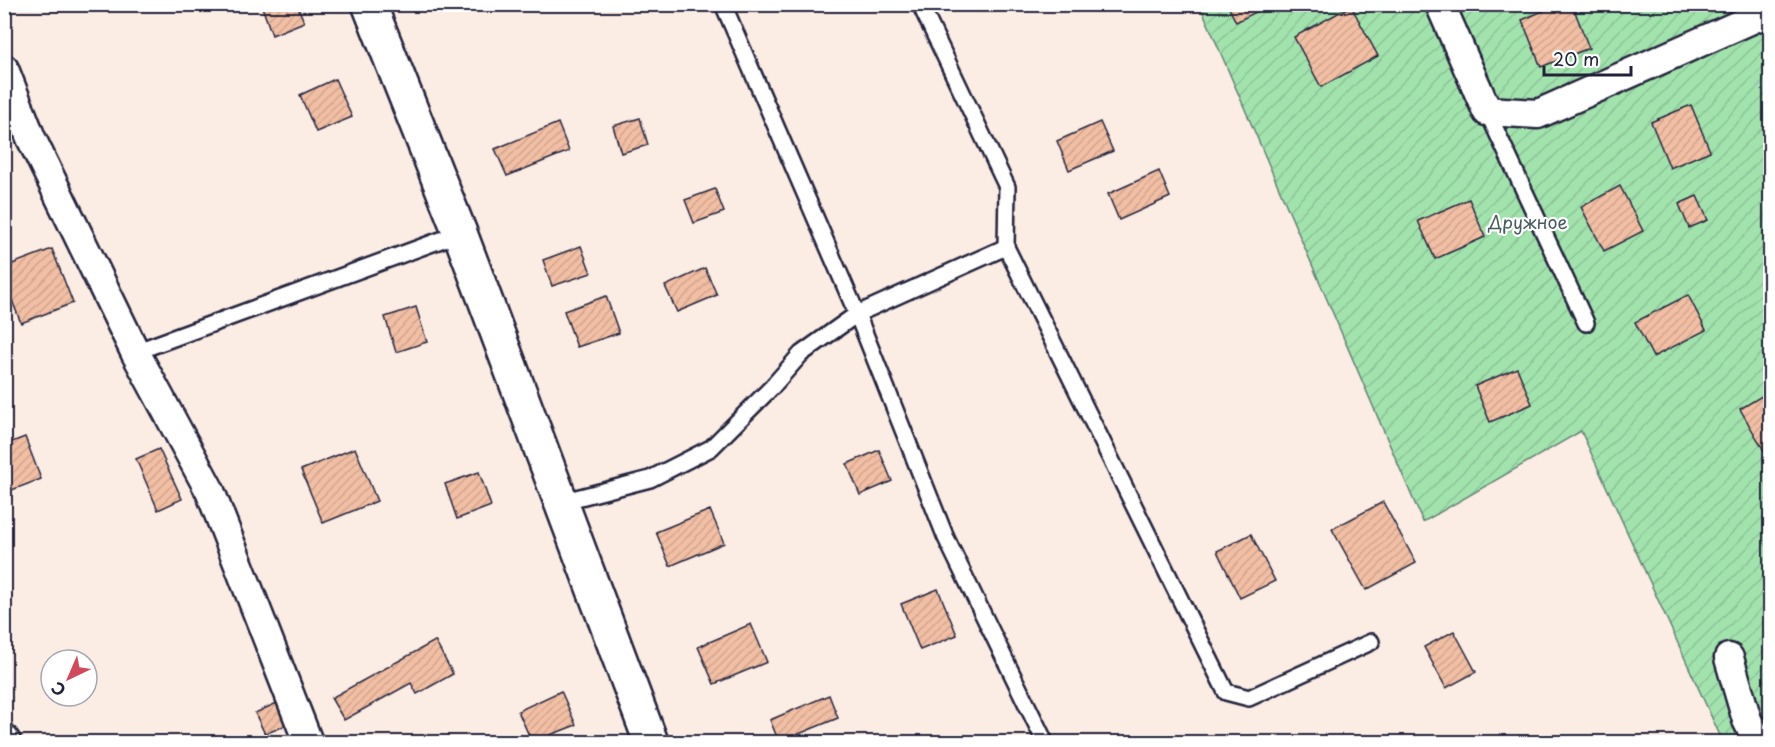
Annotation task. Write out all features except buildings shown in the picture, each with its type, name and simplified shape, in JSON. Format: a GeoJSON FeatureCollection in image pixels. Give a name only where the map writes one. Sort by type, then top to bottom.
{"type":"FeatureCollection","features":[{"type":"Feature","properties":{"kind":"street"},"geometry":{"type":"LineString","coordinates":[[369,4],[460,233],[651,742]]}},
{"type":"Feature","properties":{"kind":"street"},"geometry":{"type":"LineString","coordinates":[[1440,4],[1487,111],[1538,114],[1770,12]]}},
{"type":"Feature","properties":{"kind":"street"},"geometry":{"type":"LineString","coordinates":[[4,69],[31,138],[135,352],[210,491],[308,742]]}},
{"type":"Feature","properties":{"kind":"street"},"geometry":{"type":"LineString","coordinates":[[1730,658],[1747,720],[1758,742]]}},
{"type":"Feature","properties":{"kind":"lane"},"geometry":{"type":"LineString","coordinates":[[723,4],[856,314],[946,538],[1045,742]]}},
{"type":"Feature","properties":{"kind":"lane"},"geometry":{"type":"LineString","coordinates":[[920,4],[1007,187],[1006,247],[1226,692],[1249,698],[1371,642]]}},
{"type":"Feature","properties":{"kind":"lane"},"geometry":{"type":"LineString","coordinates":[[1487,111],[1586,323]]}},
{"type":"Feature","properties":{"kind":"lane"},"geometry":{"type":"LineString","coordinates":[[135,352],[460,233]]}},
{"type":"Feature","properties":{"kind":"lane"},"geometry":{"type":"LineString","coordinates":[[561,502],[650,479],[711,448],[772,387],[801,354],[856,314],[1006,247]]}},
{"type":"Feature","properties":{"kind":"green space","name":"Дружное"},"geometry":{"type":"Polygon","coordinates":[[[1200,5],[1770,5],[1770,742],[1723,742],[1581,431],[1423,522],[1200,5]]]}}]}
